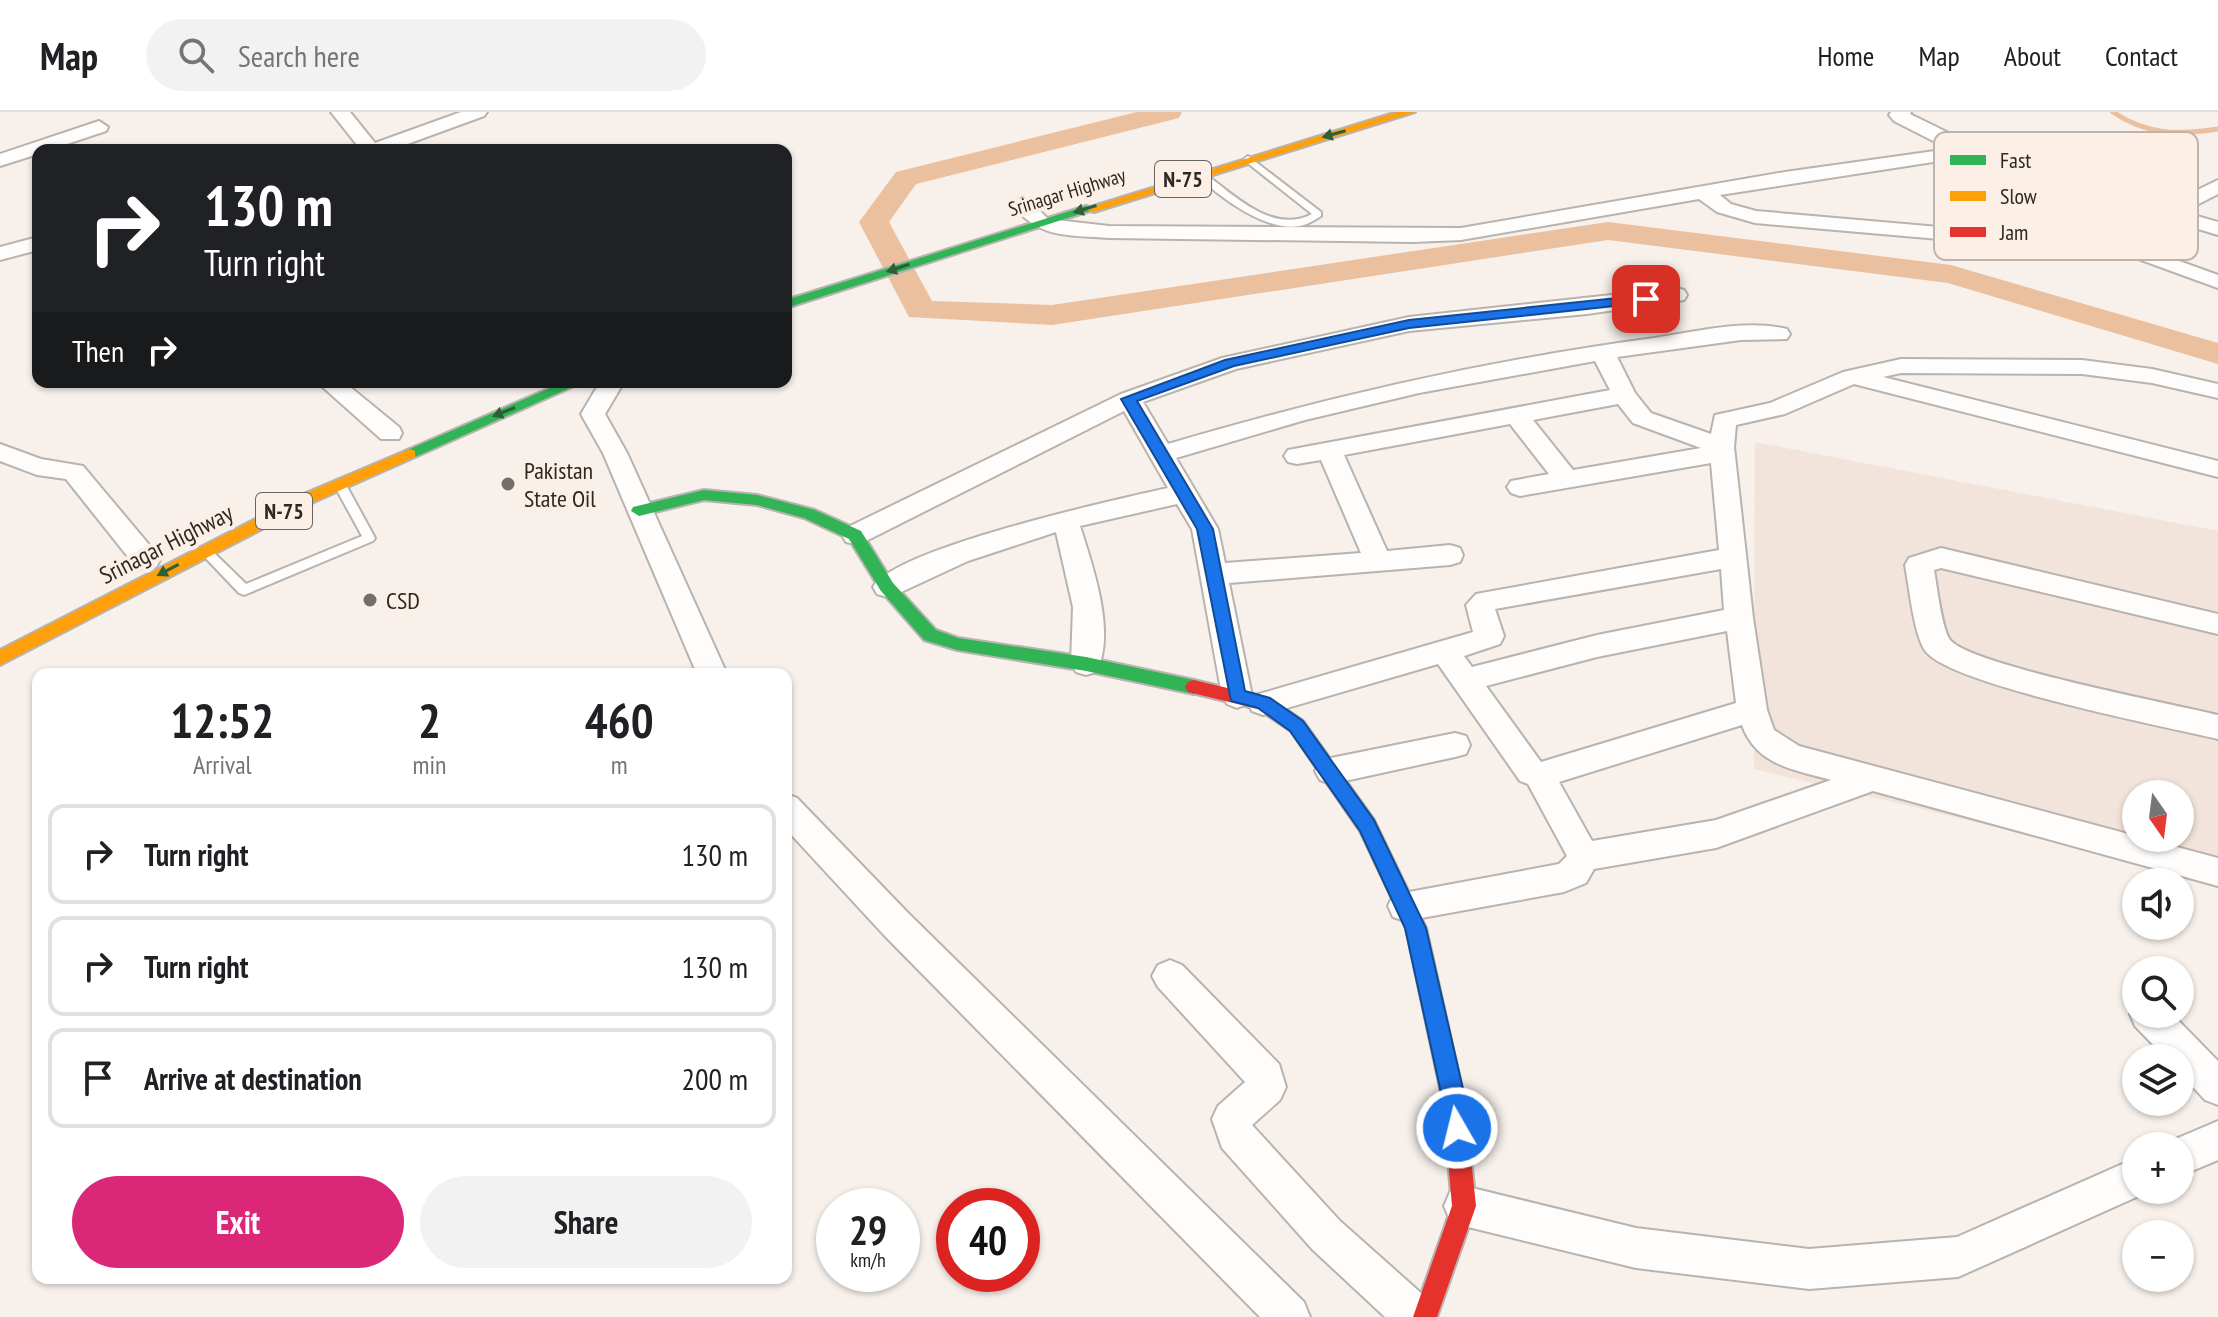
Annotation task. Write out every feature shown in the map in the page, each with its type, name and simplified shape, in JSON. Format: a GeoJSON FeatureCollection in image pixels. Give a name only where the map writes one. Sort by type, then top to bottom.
{"type":"FeatureCollection","features":[{"type":"Feature","properties":{"kind":"main road","name":"Srinagar Highway"},"geometry":{"type":"LineString","coordinates":[[792,302],[1248,159],[1409,112]]}},
{"type":"Feature","properties":{"kind":"main road","name":"Srinagar Highway"},"geometry":{"type":"LineString","coordinates":[[0,658],[339,483],[562,388]]}},
{"type":"Feature","properties":{"kind":"main road"},"geometry":{"type":"LineString","coordinates":[[639,511],[704,495],[757,500],[809,514],[855,535],[887,587],[930,635],[957,644],[1086,664],[1250,699],[1297,726],[1367,826],[1416,928],[1454,1102],[1464,1206],[1425,1317]]}},
{"type":"Feature","properties":{"kind":"street"},"geometry":{"type":"LineString","coordinates":[[48,144],[99,127],[78,116],[91,112]]}},
{"type":"Feature","properties":{"kind":"street"},"geometry":{"type":"LineString","coordinates":[[340,112],[367,144]]}},
{"type":"Feature","properties":{"kind":"street"},"geometry":{"type":"LineString","coordinates":[[389,144],[478,112]]}},
{"type":"Feature","properties":{"kind":"street"},"geometry":{"type":"LineString","coordinates":[[1902,112],[1898,115],[1934,133]]}},
{"type":"Feature","properties":{"kind":"street"},"geometry":{"type":"LineString","coordinates":[[0,160],[32,149]]}},
{"type":"Feature","properties":{"kind":"street"},"geometry":{"type":"LineString","coordinates":[[1023,204],[1041,223],[1109,232],[1413,236],[1500,229],[1703,192],[1934,156]]}},
{"type":"Feature","properties":{"kind":"street"},"geometry":{"type":"LineString","coordinates":[[2198,196],[2218,186]]}},
{"type":"Feature","properties":{"kind":"street"},"geometry":{"type":"LineString","coordinates":[[1703,192],[1724,208],[1755,217],[1934,233]]}},
{"type":"Feature","properties":{"kind":"street"},"geometry":{"type":"LineString","coordinates":[[2198,222],[2218,229]]}},
{"type":"Feature","properties":{"kind":"street"},"geometry":{"type":"LineString","coordinates":[[0,254],[32,245]]}},
{"type":"Feature","properties":{"kind":"street"},"geometry":{"type":"LineString","coordinates":[[2157,260],[2218,282]]}},
{"type":"Feature","properties":{"kind":"street"},"geometry":{"type":"LineString","coordinates":[[855,535],[1129,399],[1230,363],[1409,324],[1676,295]]}},
{"type":"Feature","properties":{"kind":"street"},"geometry":{"type":"LineString","coordinates":[[1163,454],[1300,413],[1374,396],[1603,353],[1741,333],[1779,334]]}},
{"type":"Feature","properties":{"kind":"street"},"geometry":{"type":"LineString","coordinates":[[1603,353],[1624,395],[1642,418],[1649,423],[1723,440]]}},
{"type":"Feature","properties":{"kind":"street"},"geometry":{"type":"LineString","coordinates":[[1520,487],[1723,440],[1776,409],[1851,377],[1901,366],[2082,367],[2152,376],[2218,391]]}},
{"type":"Feature","properties":{"kind":"street"},"geometry":{"type":"LineString","coordinates":[[1851,377],[2218,469]]}},
{"type":"Feature","properties":{"kind":"street"},"geometry":{"type":"LineString","coordinates":[[336,388],[391,434]]}},
{"type":"Feature","properties":{"kind":"street"},"geometry":{"type":"LineString","coordinates":[[608,388],[593,414],[615,453],[709,668]]}},
{"type":"Feature","properties":{"kind":"street"},"geometry":{"type":"LineString","coordinates":[[1297,456],[1624,395]]}},
{"type":"Feature","properties":{"kind":"street"},"geometry":{"type":"LineString","coordinates":[[1129,399],[1205,529],[1214,574],[1250,699],[1445,651],[1490,636],[1480,605],[1486,601],[1735,557]]}},
{"type":"Feature","properties":{"kind":"street"},"geometry":{"type":"LineString","coordinates":[[1515,414],[1566,478]]}},
{"type":"Feature","properties":{"kind":"street"},"geometry":{"type":"LineString","coordinates":[[1723,440],[1739,618],[1752,710],[1762,738],[1790,756],[2218,872]]}},
{"type":"Feature","properties":{"kind":"street"},"geometry":{"type":"LineString","coordinates":[[1329,450],[1378,561]]}},
{"type":"Feature","properties":{"kind":"street"},"geometry":{"type":"LineString","coordinates":[[0,452],[37,467],[74,472],[146,560]]}},
{"type":"Feature","properties":{"kind":"street"},"geometry":{"type":"LineString","coordinates":[[887,587],[928,564],[1006,536],[1065,519],[1186,493]]}},
{"type":"Feature","properties":{"kind":"street"},"geometry":{"type":"LineString","coordinates":[[1065,519],[1090,609],[1091,630],[1086,664]]}},
{"type":"Feature","properties":{"kind":"street"},"geometry":{"type":"LineString","coordinates":[[1214,574],[1450,555]]}},
{"type":"Feature","properties":{"kind":"street"},"geometry":{"type":"LineString","coordinates":[[2218,624],[1941,558],[1919,565],[1935,644],[1953,659],[2027,681],[2218,727]]}},
{"type":"Feature","properties":{"kind":"street"},"geometry":{"type":"LineString","coordinates":[[1465,680],[1597,646],[1739,618]]}},
{"type":"Feature","properties":{"kind":"street"},"geometry":{"type":"LineString","coordinates":[[1445,651],[1531,772],[1539,775],[1752,710]]}},
{"type":"Feature","properties":{"kind":"street"},"geometry":{"type":"LineString","coordinates":[[1331,771],[1455,745]]}},
{"type":"Feature","properties":{"kind":"street"},"geometry":{"type":"LineString","coordinates":[[1539,775],[1584,857]]}},
{"type":"Feature","properties":{"kind":"street"},"geometry":{"type":"LineString","coordinates":[[1405,906],[1564,878],[1574,873],[1584,857],[1716,834],[1873,778]]}},
{"type":"Feature","properties":{"kind":"street"},"geometry":{"type":"LineString","coordinates":[[792,813],[907,935],[1289,1317]]}},
{"type":"Feature","properties":{"kind":"street"},"geometry":{"type":"LineString","coordinates":[[1170,976],[1266,1077],[1267,1087],[1231,1119],[1235,1135],[1326,1235],[1416,1317]]}},
{"type":"Feature","properties":{"kind":"street"},"geometry":{"type":"LineString","coordinates":[[2161,1028],[2218,1087]]}},
{"type":"Feature","properties":{"kind":"street"},"geometry":{"type":"LineString","coordinates":[[2194,1151],[2218,1140]]}},
{"type":"Feature","properties":{"kind":"street"},"geometry":{"type":"LineString","coordinates":[[1464,1206],[1636,1248],[1809,1269],[1958,1257],[2122,1183]]}},
{"type":"Feature","properties":{"kind":"lane"},"geometry":{"type":"LineString","coordinates":[[1200,174],[1274,224],[1294,225],[1318,214],[1248,159]]}},
{"type":"Feature","properties":{"kind":"lane"},"geometry":{"type":"LineString","coordinates":[[205,551],[244,590],[369,538],[339,483]]}},
{"type":"Feature","properties":{"kind":"shaded area"},"geometry":{"type":"Polygon","coordinates":[[[1755,442],[2218,531],[2218,880],[2194,874],[2194,868],[2168,868],[1754,769],[1755,442]]]}},
{"type":"Feature","properties":{"kind":"waterway"},"geometry":{"type":"LineString","coordinates":[[1169,112],[906,178],[874,222],[921,310],[1052,315],[1608,231],[1951,274],[2218,354]]}},
{"type":"Feature","properties":{"kind":"waterway"},"geometry":{"type":"LineString","coordinates":[[2113,112],[2150,129],[2190,132],[2218,129]]}},
{"type":"Feature","properties":{"kind":"traffic: fast"},"geometry":{"type":"LineString","coordinates":[[792,302],[1090,209]]}},
{"type":"Feature","properties":{"kind":"traffic: fast"},"geometry":{"type":"LineString","coordinates":[[410,454],[562,388]]}},
{"type":"Feature","properties":{"kind":"traffic: fast"},"geometry":{"type":"LineString","coordinates":[[639,511],[704,495],[757,500],[809,514],[855,535],[887,587],[930,635],[957,644],[1086,664],[1194,687]]}},
{"type":"Feature","properties":{"kind":"traffic: slow"},"geometry":{"type":"LineString","coordinates":[[1090,209],[1409,112]]}},
{"type":"Feature","properties":{"kind":"traffic: slow"},"geometry":{"type":"LineString","coordinates":[[0,658],[311,497],[410,454]]}},
{"type":"Feature","properties":{"kind":"traffic: jam"},"geometry":{"type":"LineString","coordinates":[[1194,687],[1263,703],[1297,726],[1367,826],[1416,928],[1454,1102],[1464,1206],[1425,1317]]}},
{"type":"Feature","properties":{"kind":"place","name":"Pakistan State Oil"},"geometry":{"type":"Point","coordinates":[508,484]}},
{"type":"Feature","properties":{"kind":"place","name":"CSD"},"geometry":{"type":"Point","coordinates":[370,600]}},
{"type":"Feature","properties":{"kind":"route"},"geometry":{"type":"LineString","coordinates":[[1457,1128],[1416,928],[1367,826],[1297,726],[1263,703],[1237,696],[1205,529],[1129,399],[1230,363],[1409,324],[1646,299]]}}]}
